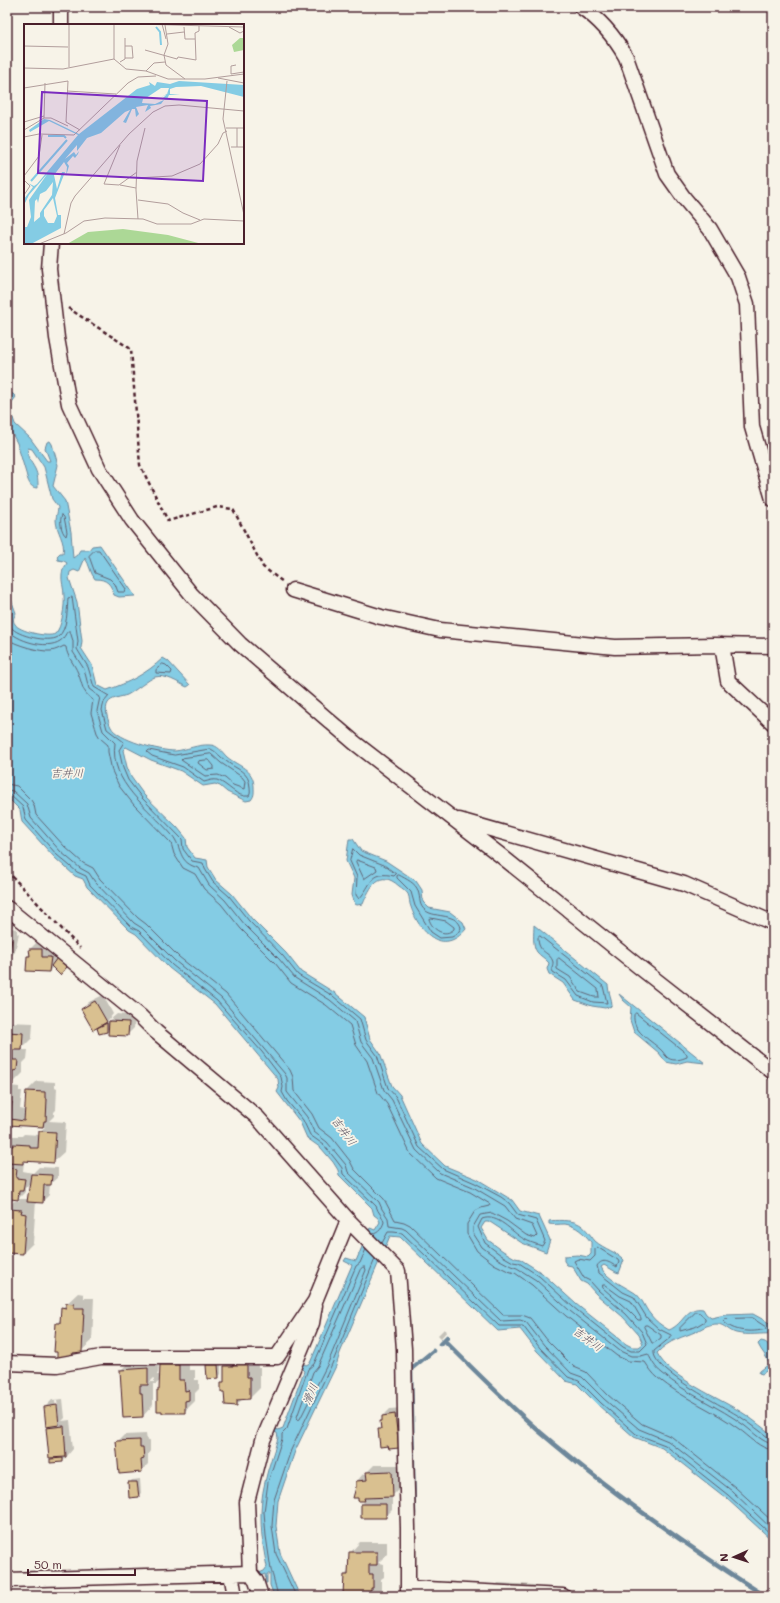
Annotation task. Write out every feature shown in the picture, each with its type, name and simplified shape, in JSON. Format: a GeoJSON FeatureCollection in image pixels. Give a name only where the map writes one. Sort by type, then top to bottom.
{"type":"FeatureCollection","features":[{"type":"Feature","properties":{"kind":"street"},"geometry":{"type":"LineString","coordinates":[[61,7],[61,24]]}},
{"type":"Feature","properties":{"kind":"street"},"geometry":{"type":"LineString","coordinates":[[581,7],[596,17],[617,42],[623,52],[667,174],[684,198],[710,229],[738,277],[747,304],[752,427],[773,499]]}},
{"type":"Feature","properties":{"kind":"street"},"geometry":{"type":"LineString","coordinates":[[50,244],[49,269],[52,298],[57,338],[69,404],[99,469],[132,520],[192,595],[240,644],[355,743],[500,855],[773,1072]]}},
{"type":"Feature","properties":{"kind":"street"},"geometry":{"type":"LineString","coordinates":[[293,590],[381,617],[440,630],[616,647],[722,645],[773,646]]}},
{"type":"Feature","properties":{"kind":"street"},"geometry":{"type":"LineString","coordinates":[[722,645],[728,680],[773,723]]}},
{"type":"Feature","properties":{"kind":"street"},"geometry":{"type":"LineString","coordinates":[[451,818],[684,884],[773,923]]}},
{"type":"Feature","properties":{"kind":"street"},"geometry":{"type":"LineString","coordinates":[[7,908],[140,1016],[156,1032],[257,1117],[348,1220],[398,1271],[404,1349],[408,1592],[563,1596]]}},
{"type":"Feature","properties":{"kind":"street"},"geometry":{"type":"LineString","coordinates":[[733,1040],[773,1059]]}},
{"type":"Feature","properties":{"kind":"street"},"geometry":{"type":"LineString","coordinates":[[7,1363],[57,1365],[101,1357],[277,1357],[315,1301],[348,1220]]}},
{"type":"Feature","properties":{"kind":"street"},"geometry":{"type":"LineString","coordinates":[[261,1596],[256,1581],[250,1574],[247,1502],[263,1440],[312,1322],[315,1301]]}},
{"type":"Feature","properties":{"kind":"street"},"geometry":{"type":"LineString","coordinates":[[231,1574],[235,1596]]}},
{"type":"Feature","properties":{"kind":"street"},"geometry":{"type":"LineString","coordinates":[[7,1580],[250,1574]]}},
{"type":"Feature","properties":{"kind":"path"},"geometry":{"type":"LineString","coordinates":[[52,298],[130,349],[140,465],[168,521],[218,507],[232,509],[263,567],[293,590]]}},
{"type":"Feature","properties":{"kind":"path"},"geometry":{"type":"LineString","coordinates":[[7,871],[83,950]]}},
{"type":"Feature","properties":{"kind":"water","name":"吉井川"},"geometry":{"type":"Polygon","coordinates":[[[7,392],[16,397],[9,406],[15,424],[30,438],[47,461],[50,461],[45,448],[47,442],[50,441],[52,444],[58,465],[53,486],[65,501],[71,532],[73,558],[80,550],[89,550],[92,546],[100,545],[135,596],[119,597],[114,595],[108,583],[103,580],[95,579],[85,558],[79,572],[74,570],[70,572],[69,578],[77,602],[82,641],[81,648],[92,665],[97,685],[107,690],[122,684],[143,673],[163,658],[168,661],[190,685],[187,687],[176,681],[159,676],[149,680],[127,695],[111,700],[108,703],[106,712],[111,727],[115,732],[130,740],[168,751],[183,750],[201,745],[213,745],[220,749],[227,757],[245,768],[251,775],[254,793],[251,800],[246,801],[227,792],[215,784],[203,786],[181,771],[151,760],[126,747],[123,750],[131,777],[144,795],[177,827],[186,838],[187,847],[195,858],[207,860],[208,867],[216,880],[232,894],[252,919],[286,953],[301,972],[335,993],[364,1017],[370,1039],[380,1053],[392,1086],[400,1095],[422,1144],[445,1166],[477,1179],[512,1200],[520,1211],[539,1216],[550,1240],[546,1252],[522,1243],[490,1222],[485,1222],[481,1228],[488,1240],[503,1251],[515,1258],[520,1259],[542,1273],[576,1304],[626,1344],[632,1347],[639,1347],[643,1344],[639,1335],[623,1317],[596,1294],[587,1284],[581,1281],[572,1266],[567,1265],[564,1261],[564,1256],[578,1255],[588,1257],[591,1254],[591,1242],[583,1233],[573,1226],[565,1224],[549,1224],[549,1221],[559,1220],[580,1224],[595,1241],[621,1257],[624,1260],[619,1273],[604,1265],[601,1267],[603,1271],[616,1282],[635,1293],[642,1300],[648,1312],[654,1319],[669,1330],[693,1310],[697,1309],[703,1309],[711,1318],[725,1315],[753,1314],[773,1325],[773,1334],[741,1334],[731,1331],[720,1324],[711,1325],[676,1339],[657,1353],[663,1362],[684,1379],[746,1415],[773,1435],[773,1541],[726,1498],[662,1448],[634,1437],[577,1384],[566,1381],[537,1351],[520,1329],[498,1331],[400,1237],[390,1236],[340,1353],[336,1366],[295,1451],[278,1501],[276,1526],[280,1553],[300,1596],[274,1596],[270,1585],[270,1574],[267,1574],[267,1583],[265,1574],[260,1576],[259,1573],[264,1571],[267,1567],[261,1524],[263,1493],[278,1438],[277,1433],[271,1431],[273,1427],[278,1430],[283,1428],[304,1371],[300,1367],[302,1363],[306,1365],[310,1363],[352,1265],[344,1261],[346,1258],[356,1261],[370,1228],[375,1230],[380,1222],[374,1215],[372,1208],[339,1175],[333,1162],[321,1148],[307,1138],[300,1122],[277,1092],[279,1088],[278,1079],[215,1004],[169,968],[87,887],[83,879],[75,876],[55,858],[22,822],[20,810],[7,797],[7,588],[16,613],[13,620],[17,627],[40,634],[55,634],[60,627],[62,616],[64,593],[62,574],[67,563],[58,560],[57,556],[60,553],[63,553],[64,549],[56,524],[58,507],[52,499],[44,467],[32,449],[28,448],[28,456],[38,478],[38,488],[33,487],[30,485],[17,443],[7,424],[7,392]]]}},
{"type":"Feature","properties":{"kind":"water"},"geometry":{"type":"Polygon","coordinates":[[[349,839],[353,839],[361,851],[386,861],[416,881],[422,890],[423,902],[429,908],[450,912],[463,922],[466,929],[457,937],[449,941],[441,941],[433,938],[420,925],[410,905],[409,896],[407,893],[392,881],[386,879],[381,879],[372,886],[363,904],[355,904],[352,895],[354,878],[346,861],[349,839]]]}},
{"type":"Feature","properties":{"kind":"water"},"geometry":{"type":"Polygon","coordinates":[[[534,925],[608,985],[612,1006],[605,1008],[592,1006],[575,1000],[563,983],[549,974],[547,969],[549,963],[537,952],[534,946],[534,925]]]}},
{"type":"Feature","properties":{"kind":"water"},"geometry":{"type":"Polygon","coordinates":[[[619,994],[705,1063],[687,1061],[676,1064],[666,1062],[659,1053],[634,1032],[630,1020],[631,1007],[619,994]]]}},
{"type":"Feature","properties":{"kind":"water"},"geometry":{"type":"Polygon","coordinates":[[[761,1341],[773,1348],[773,1374],[766,1371],[762,1374],[759,1373],[769,1364],[758,1344],[761,1341]]]}},
{"type":"Feature","properties":{"kind":"building"},"geometry":{"type":"Polygon","coordinates":[[[7,935],[10,935],[10,940],[12,940],[8,960],[7,959],[7,935]]]}},
{"type":"Feature","properties":{"kind":"building"},"geometry":{"type":"Polygon","coordinates":[[[29,949],[42,949],[42,957],[51,957],[49,972],[26,971],[27,956],[30,956],[29,949]]]}},
{"type":"Feature","properties":{"kind":"building"},"geometry":{"type":"Polygon","coordinates":[[[57,958],[67,967],[60,975],[51,966],[57,958]]]}},
{"type":"Feature","properties":{"kind":"building"},"geometry":{"type":"Polygon","coordinates":[[[95,1001],[107,1022],[93,1030],[81,1009],[95,1001]]]}},
{"type":"Feature","properties":{"kind":"building"},"geometry":{"type":"Polygon","coordinates":[[[109,1021],[129,1022],[128,1036],[108,1035],[109,1021]]]}},
{"type":"Feature","properties":{"kind":"building"},"geometry":{"type":"Polygon","coordinates":[[[107,1023],[107,1032],[99,1034],[97,1028],[107,1023]]]}},
{"type":"Feature","properties":{"kind":"building"},"geometry":{"type":"Polygon","coordinates":[[[7,1032],[23,1033],[22,1050],[13,1050],[13,1060],[18,1060],[17,1070],[13,1071],[13,1085],[10,1085],[9,1089],[7,1089],[7,1032]]]}},
{"type":"Feature","properties":{"kind":"building"},"geometry":{"type":"Polygon","coordinates":[[[26,1091],[45,1092],[45,1098],[47,1099],[46,1121],[44,1121],[43,1127],[7,1125],[7,1097],[9,1098],[9,1101],[12,1102],[10,1119],[24,1121],[26,1091]]]}},
{"type":"Feature","properties":{"kind":"building"},"geometry":{"type":"Polygon","coordinates":[[[39,1131],[56,1132],[54,1163],[23,1161],[23,1164],[7,1163],[7,1146],[13,1146],[13,1144],[30,1145],[30,1148],[38,1148],[39,1131]]]}},
{"type":"Feature","properties":{"kind":"building"},"geometry":{"type":"Polygon","coordinates":[[[7,1167],[17,1169],[16,1178],[25,1179],[23,1191],[19,1191],[18,1200],[11,1199],[11,1202],[7,1202],[7,1167]]]}},
{"type":"Feature","properties":{"kind":"building"},"geometry":{"type":"Polygon","coordinates":[[[31,1174],[52,1175],[51,1185],[44,1185],[43,1203],[27,1202],[31,1174]]]}},
{"type":"Feature","properties":{"kind":"building"},"geometry":{"type":"Polygon","coordinates":[[[9,1209],[22,1210],[21,1213],[26,1214],[23,1254],[7,1253],[7,1212],[9,1212],[9,1209]]]}},
{"type":"Feature","properties":{"kind":"building"},"geometry":{"type":"Polygon","coordinates":[[[66,1303],[74,1304],[74,1308],[84,1308],[82,1352],[73,1353],[73,1357],[57,1359],[57,1352],[54,1352],[56,1323],[60,1323],[61,1307],[66,1308],[66,1303]]]}},
{"type":"Feature","properties":{"kind":"building"},"geometry":{"type":"Polygon","coordinates":[[[233,1363],[247,1363],[247,1377],[250,1377],[250,1399],[237,1400],[237,1406],[225,1405],[224,1392],[221,1392],[221,1382],[224,1382],[224,1366],[233,1366],[233,1363]]]}},
{"type":"Feature","properties":{"kind":"building"},"geometry":{"type":"Polygon","coordinates":[[[160,1365],[179,1365],[179,1380],[184,1380],[185,1391],[189,1390],[189,1400],[185,1401],[185,1413],[162,1413],[162,1411],[157,1411],[157,1390],[159,1390],[160,1365]]]}},
{"type":"Feature","properties":{"kind":"building"},"geometry":{"type":"Polygon","coordinates":[[[206,1365],[218,1365],[219,1378],[207,1379],[206,1365]]]}},
{"type":"Feature","properties":{"kind":"building"},"geometry":{"type":"Polygon","coordinates":[[[148,1368],[148,1385],[140,1385],[140,1393],[142,1393],[143,1417],[123,1418],[120,1370],[148,1368]]]}},
{"type":"Feature","properties":{"kind":"building"},"geometry":{"type":"Polygon","coordinates":[[[57,1405],[59,1425],[46,1427],[44,1407],[57,1405]]]}},
{"type":"Feature","properties":{"kind":"building"},"geometry":{"type":"Polygon","coordinates":[[[395,1414],[399,1448],[389,1449],[388,1446],[380,1447],[378,1429],[381,1429],[380,1421],[382,1421],[382,1416],[395,1414]]]}},
{"type":"Feature","properties":{"kind":"building"},"geometry":{"type":"Polygon","coordinates":[[[64,1426],[66,1457],[49,1458],[46,1428],[64,1426]]]}},
{"type":"Feature","properties":{"kind":"building"},"geometry":{"type":"Polygon","coordinates":[[[140,1440],[140,1447],[143,1447],[144,1459],[141,1460],[142,1472],[119,1474],[116,1441],[140,1440]]]}},
{"type":"Feature","properties":{"kind":"building"},"geometry":{"type":"Polygon","coordinates":[[[63,1458],[63,1462],[50,1463],[50,1459],[63,1458]]]}},
{"type":"Feature","properties":{"kind":"building"},"geometry":{"type":"Polygon","coordinates":[[[392,1471],[393,1497],[364,1498],[365,1501],[358,1501],[358,1498],[353,1498],[356,1481],[367,1480],[366,1472],[392,1471]]]}},
{"type":"Feature","properties":{"kind":"building"},"geometry":{"type":"Polygon","coordinates":[[[128,1482],[137,1482],[139,1497],[129,1498],[128,1482]]]}},
{"type":"Feature","properties":{"kind":"building"},"geometry":{"type":"Polygon","coordinates":[[[361,1504],[386,1504],[386,1518],[361,1518],[361,1504]]]}},
{"type":"Feature","properties":{"kind":"building"},"geometry":{"type":"Polygon","coordinates":[[[349,1552],[377,1552],[377,1565],[369,1565],[369,1574],[373,1574],[373,1588],[371,1588],[371,1596],[348,1596],[343,1594],[344,1575],[348,1575],[349,1552]]]}},
{"type":"Feature","properties":{"kind":"waterway"},"geometry":{"type":"LineString","coordinates":[[440,1344],[447,1337]]}},
{"type":"Feature","properties":{"kind":"waterway"},"geometry":{"type":"LineString","coordinates":[[444,1340],[491,1387],[540,1432],[594,1476],[678,1538],[765,1596]]}},
{"type":"Feature","properties":{"kind":"waterway"},"geometry":{"type":"LineString","coordinates":[[414,1514],[411,1369],[433,1351]]}},
{"type":"Feature","properties":{"kind":"water label","name":"滑川"},"geometry":{"type":"Point","coordinates":[310,1394]}}]}
